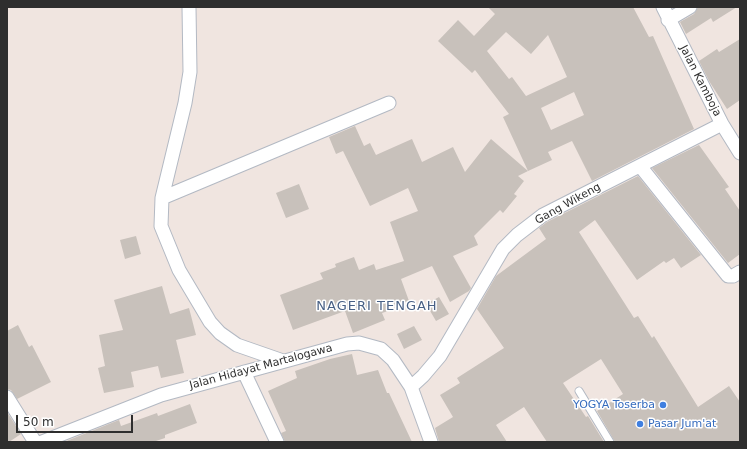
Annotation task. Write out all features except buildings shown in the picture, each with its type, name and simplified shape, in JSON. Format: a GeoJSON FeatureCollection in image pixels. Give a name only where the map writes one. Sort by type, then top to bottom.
{"type":"FeatureCollection","features":[{"type":"Feature","properties":{"kind":"street"},"geometry":{"type":"LineString","coordinates":[[190,7],[190,72],[185,103],[162,198],[161,226],[179,270],[210,322],[220,333],[237,345],[283,361]]}},
{"type":"Feature","properties":{"kind":"street","name":"Jalan Kamboja"},"geometry":{"type":"LineString","coordinates":[[663,7],[668,20],[722,124],[740,153]]}},
{"type":"Feature","properties":{"kind":"street"},"geometry":{"type":"LineString","coordinates":[[668,20],[690,7]]}},
{"type":"Feature","properties":{"kind":"street"},"geometry":{"type":"LineString","coordinates":[[162,198],[389,103]]}},
{"type":"Feature","properties":{"kind":"street","name":"Gang Wikeng"},"geometry":{"type":"LineString","coordinates":[[411,386],[440,356],[503,249],[517,235],[542,215],[722,124]]}},
{"type":"Feature","properties":{"kind":"street"},"geometry":{"type":"LineString","coordinates":[[640,166],[728,276],[733,276],[740,272]]}},
{"type":"Feature","properties":{"kind":"street","name":"Jalan Hidayat Martalogawa"},"geometry":{"type":"LineString","coordinates":[[42,442],[161,395],[347,344],[369,345],[381,348],[388,354],[411,386],[431,442]]}},
{"type":"Feature","properties":{"kind":"street"},"geometry":{"type":"LineString","coordinates":[[244,372],[277,442]]}},
{"type":"Feature","properties":{"kind":"street"},"geometry":{"type":"LineString","coordinates":[[7,397],[35,442]]}},
{"type":"Feature","properties":{"kind":"lane"},"geometry":{"type":"LineString","coordinates":[[579,391],[610,442]]}},
{"type":"Feature","properties":{"kind":"place","name":"YOGYA Toserba"},"geometry":{"type":"Point","coordinates":[663,405]}},
{"type":"Feature","properties":{"kind":"place","name":"Pasar Jum'at"},"geometry":{"type":"Point","coordinates":[640,424]}},
{"type":"Feature","properties":{"kind":"district","name":"NAGERI TENGAH"},"geometry":{"type":"Point","coordinates":[377,307]}}]}
